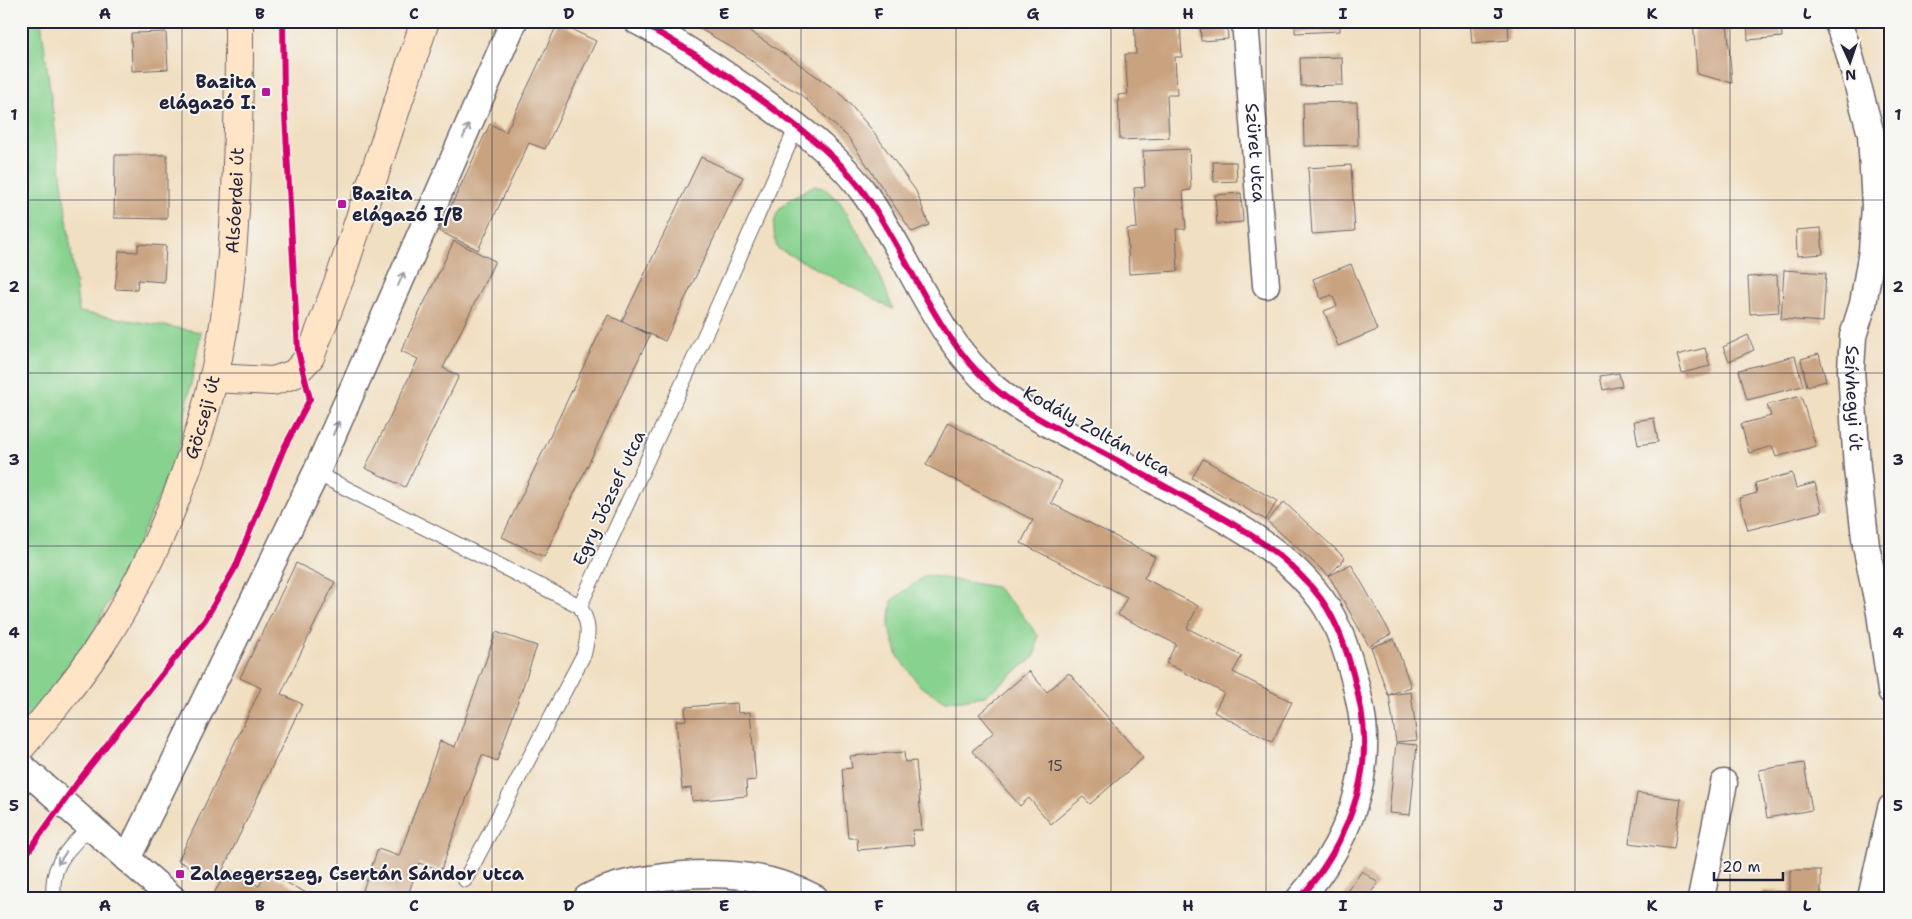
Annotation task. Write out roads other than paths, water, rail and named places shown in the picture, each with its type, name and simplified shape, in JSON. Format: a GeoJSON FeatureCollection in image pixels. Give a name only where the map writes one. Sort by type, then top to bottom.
{"type":"FeatureCollection","features":[{"type":"Feature","properties":{"kind":"main road","name":"Alsóerdei út"},"geometry":{"type":"LineString","coordinates":[[213,378],[229,289],[235,218],[239,122],[239,21]]}},
{"type":"Feature","properties":{"kind":"main road","name":"Göcseji út"},"geometry":{"type":"LineString","coordinates":[[21,747],[79,677],[100,647],[142,575],[165,527],[179,490],[213,378],[258,382],[273,381],[294,374],[310,357],[341,275],[425,21]]}},
{"type":"Feature","properties":{"kind":"street"},"geometry":{"type":"LineString","coordinates":[[127,859],[316,473],[514,21]]}},
{"type":"Feature","properties":{"kind":"street","name":"Kodály Zoltán utca"},"geometry":{"type":"LineString","coordinates":[[637,21],[708,62],[797,126],[852,175],[882,220],[936,317],[964,356],[993,387],[1028,413],[1217,514],[1257,539],[1293,568],[1322,600],[1342,640],[1355,680],[1363,721],[1364,762],[1354,804],[1342,837],[1315,881],[1300,898]]}},
{"type":"Feature","properties":{"kind":"street","name":"Szüret utca"},"geometry":{"type":"LineString","coordinates":[[1246,21],[1266,285]]}},
{"type":"Feature","properties":{"kind":"street","name":"Szívhegyi út"},"geometry":{"type":"LineString","coordinates":[[1837,21],[1848,49],[1871,134],[1875,206],[1872,250],[1863,304],[1853,336],[1851,369],[1857,468],[1866,546],[1880,612],[1891,691]]}},
{"type":"Feature","properties":{"kind":"street"},"geometry":{"type":"LineString","coordinates":[[21,766],[172,898]]}},
{"type":"Feature","properties":{"kind":"street"},"geometry":{"type":"LineString","coordinates":[[1701,898],[1724,783]]}},
{"type":"Feature","properties":{"kind":"street"},"geometry":{"type":"LineString","coordinates":[[1871,898],[1891,808]]}},
{"type":"Feature","properties":{"kind":"street"},"geometry":{"type":"LineString","coordinates":[[587,898],[596,893],[634,882],[678,874],[717,873],[758,877],[797,888],[815,898]]}},
{"type":"Feature","properties":{"kind":"lane","name":"Egry József utca"},"geometry":{"type":"LineString","coordinates":[[580,606],[708,328],[797,126]]}},
{"type":"Feature","properties":{"kind":"lane"},"geometry":{"type":"LineString","coordinates":[[316,473],[580,606],[587,618],[589,635],[584,654],[465,880]]}},
{"type":"Feature","properties":{"kind":"lane"},"geometry":{"type":"LineString","coordinates":[[54,898],[54,875],[60,859],[90,826]]}},
{"type":"Feature","properties":{"kind":"place","name":"Bazita elágazó I."},"geometry":{"type":"Point","coordinates":[266,92]}},
{"type":"Feature","properties":{"kind":"place","name":"Bazita elágazó I/B"},"geometry":{"type":"Point","coordinates":[342,204]}},
{"type":"Feature","properties":{"kind":"place","name":"Zalaegerszeg, Csertán Sándor utca"},"geometry":{"type":"Point","coordinates":[180,874]}}]}
